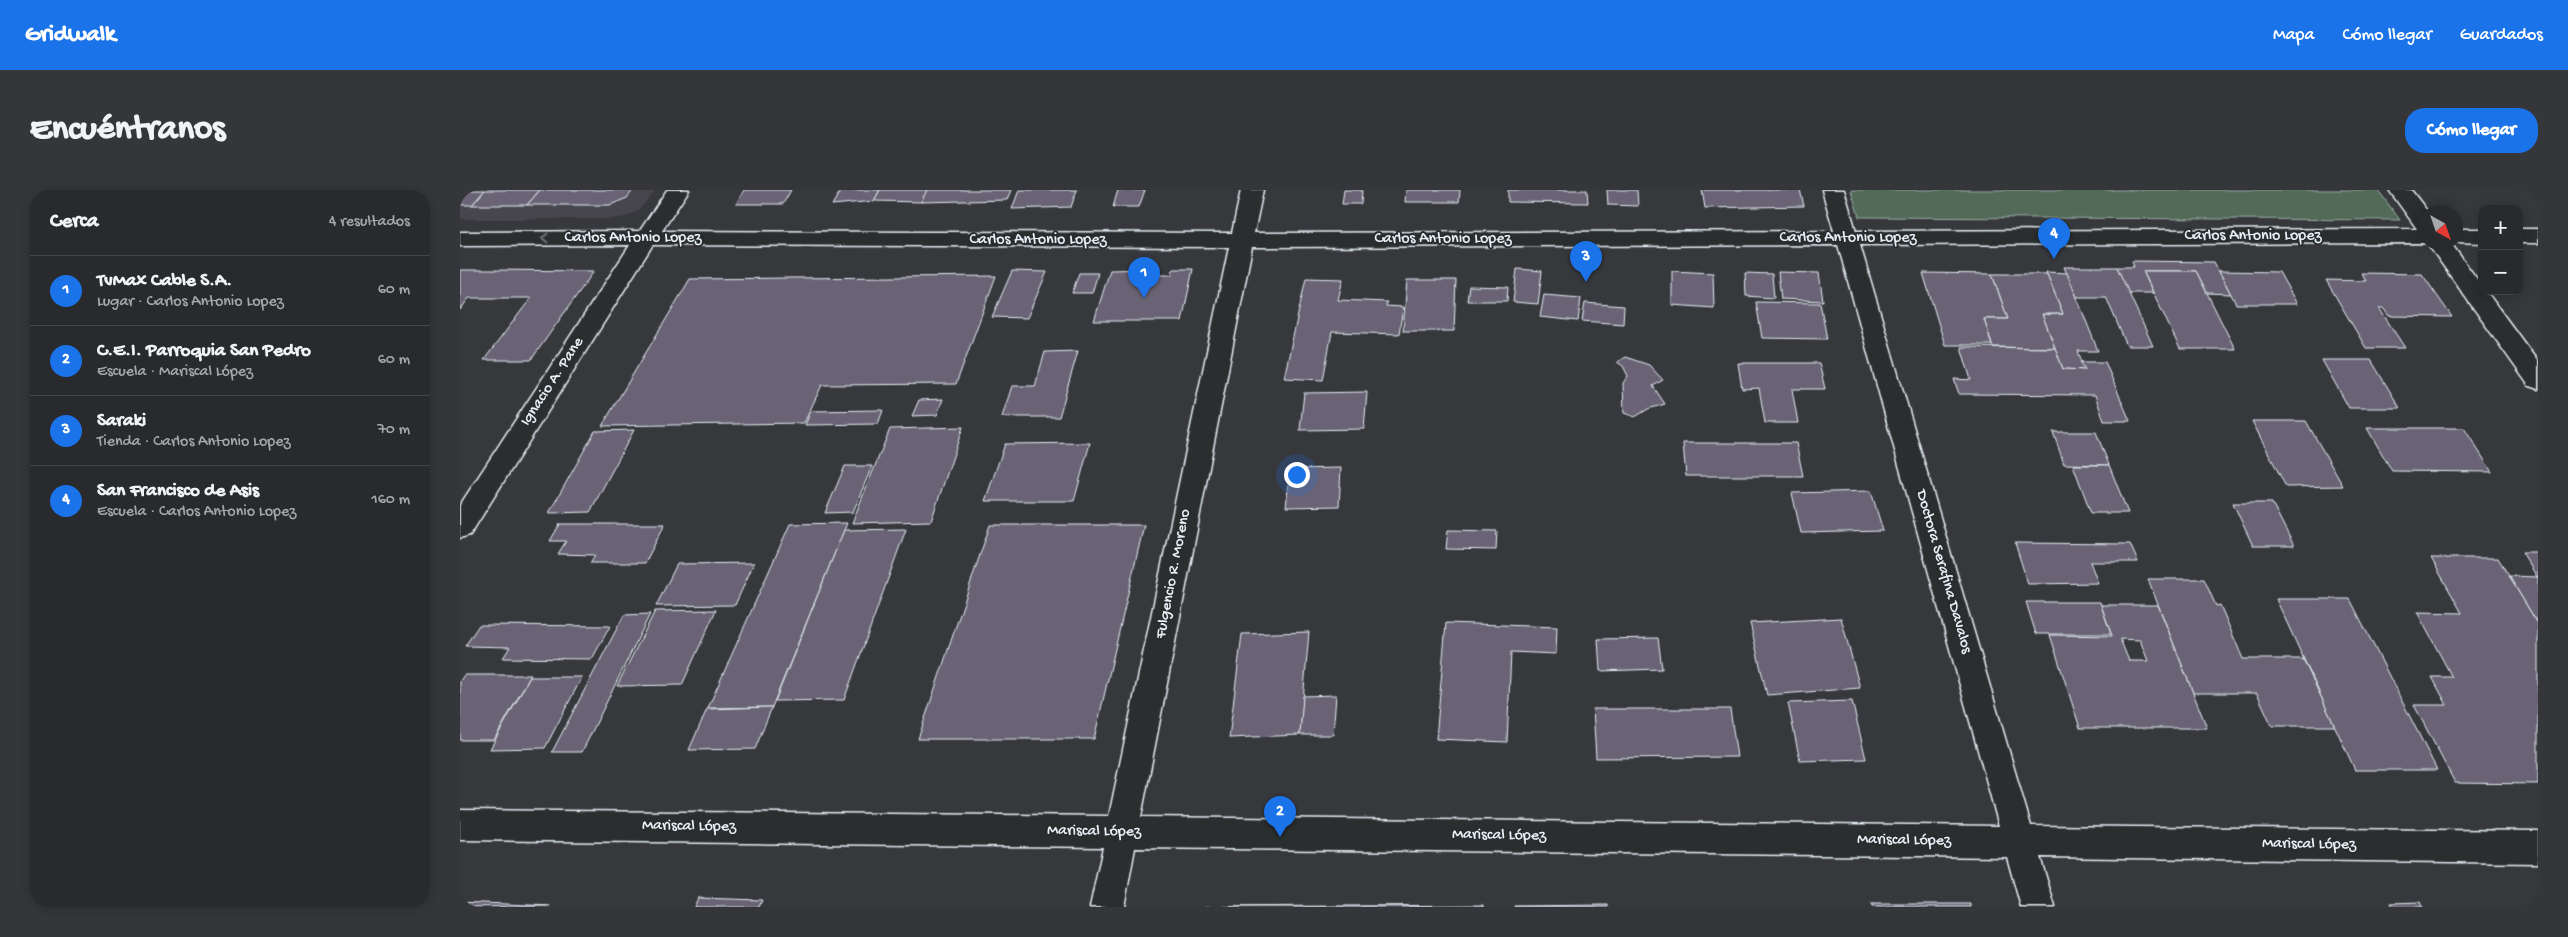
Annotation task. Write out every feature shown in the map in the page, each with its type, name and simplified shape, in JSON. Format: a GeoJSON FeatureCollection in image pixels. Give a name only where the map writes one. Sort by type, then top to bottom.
{"type":"FeatureCollection","features":[{"type":"Feature","properties":{"kind":"street","name":"Ignacio A. Pane"},"geometry":{"type":"LineString","coordinates":[[460,527],[678,190]]}},
{"type":"Feature","properties":{"kind":"street","name":"Fulgencio R. Moreno"},"geometry":{"type":"LineString","coordinates":[[1107,907],[1252,190]]}},
{"type":"Feature","properties":{"kind":"street","name":"Doctora Serafina Davalos"},"geometry":{"type":"LineString","coordinates":[[1832,190],[2021,842],[2038,907]]}},
{"type":"Feature","properties":{"kind":"street"},"geometry":{"type":"LineString","coordinates":[[2400,190],[2418,214]]}},
{"type":"Feature","properties":{"kind":"street","name":"Carlos Antonio Lopez"},"geometry":{"type":"LineString","coordinates":[[460,239],[1242,240],[2418,236]]}},
{"type":"Feature","properties":{"kind":"street"},"geometry":{"type":"LineString","coordinates":[[2463,236],[2478,236]]}},
{"type":"Feature","properties":{"kind":"street"},"geometry":{"type":"LineString","coordinates":[[2523,236],[2538,236]]}},
{"type":"Feature","properties":{"kind":"street"},"geometry":{"type":"LineString","coordinates":[[2444,250],[2538,380]]}},
{"type":"Feature","properties":{"kind":"street","name":"Mariscal López"},"geometry":{"type":"LineString","coordinates":[[460,825],[2538,847]]}},
{"type":"Feature","properties":{"kind":"shaded area"},"geometry":{"type":"Polygon","coordinates":[[[460,190],[656,190],[638,211],[625,217],[612,219],[460,219],[460,190]]]}},
{"type":"Feature","properties":{"kind":"green space"},"geometry":{"type":"Polygon","coordinates":[[[1851,190],[2378,190],[2400,220],[1859,217],[1851,190]]]}},
{"type":"Feature","properties":{"kind":"building"},"geometry":{"type":"Polygon","coordinates":[[[462,190],[485,190],[472,205],[460,205],[462,190]]]}},
{"type":"Feature","properties":{"kind":"building"},"geometry":{"type":"Polygon","coordinates":[[[485,190],[540,190],[527,205],[472,205],[485,190]]]}},
{"type":"Feature","properties":{"kind":"building"},"geometry":{"type":"Polygon","coordinates":[[[540,190],[633,190],[627,198],[610,205],[527,205],[540,190]]]}},
{"type":"Feature","properties":{"kind":"building"},"geometry":{"type":"Polygon","coordinates":[[[744,190],[791,190],[783,204],[736,204],[744,190]]]}},
{"type":"Feature","properties":{"kind":"building"},"geometry":{"type":"Polygon","coordinates":[[[841,190],[880,190],[874,201],[832,205],[841,190]]]}},
{"type":"Feature","properties":{"kind":"building"},"geometry":{"type":"Polygon","coordinates":[[[880,190],[928,190],[921,202],[874,201],[880,190]]]}},
{"type":"Feature","properties":{"kind":"building"},"geometry":{"type":"Polygon","coordinates":[[[927,190],[1011,190],[1007,200],[921,202],[927,190]]]}},
{"type":"Feature","properties":{"kind":"building"},"geometry":{"type":"Polygon","coordinates":[[[1019,190],[1077,190],[1071,207],[1012,209],[1019,190]]]}},
{"type":"Feature","properties":{"kind":"building"},"geometry":{"type":"Polygon","coordinates":[[[1118,190],[1145,190],[1139,207],[1113,207],[1118,190]]]}},
{"type":"Feature","properties":{"kind":"building"},"geometry":{"type":"Polygon","coordinates":[[[1344,190],[1362,190],[1361,204],[1342,204],[1344,190]]]}},
{"type":"Feature","properties":{"kind":"building"},"geometry":{"type":"Polygon","coordinates":[[[1406,190],[1460,190],[1459,202],[1405,202],[1406,190]]]}},
{"type":"Feature","properties":{"kind":"building"},"geometry":{"type":"Polygon","coordinates":[[[1508,190],[1587,190],[1588,203],[1508,202],[1508,190]]]}},
{"type":"Feature","properties":{"kind":"building"},"geometry":{"type":"Polygon","coordinates":[[[1607,190],[1637,190],[1638,206],[1608,205],[1607,190]]]}},
{"type":"Feature","properties":{"kind":"building"},"geometry":{"type":"Polygon","coordinates":[[[1702,190],[1800,190],[1804,206],[1705,208],[1702,190]]]}},
{"type":"Feature","properties":{"kind":"building"},"geometry":{"type":"Polygon","coordinates":[[[2132,261],[2214,262],[2231,294],[2207,293],[2196,271],[2143,271],[2153,293],[2128,293],[2117,267],[2134,267],[2132,261]]]}},
{"type":"Feature","properties":{"kind":"building"},"geometry":{"type":"Polygon","coordinates":[[[2064,267],[2117,267],[2153,346],[2127,346],[2106,297],[2077,297],[2064,267]]]}},
{"type":"Feature","properties":{"kind":"building"},"geometry":{"type":"Polygon","coordinates":[[[1151,269],[1150,275],[1172,275],[1173,269],[1193,269],[1182,321],[1094,321],[1110,270],[1151,269]]]}},
{"type":"Feature","properties":{"kind":"building"},"geometry":{"type":"Polygon","coordinates":[[[1517,269],[1542,271],[1538,304],[1513,302],[1517,269]]]}},
{"type":"Feature","properties":{"kind":"building"},"geometry":{"type":"Polygon","coordinates":[[[460,270],[594,271],[531,360],[484,360],[531,298],[469,298],[460,310],[460,270]]]}},
{"type":"Feature","properties":{"kind":"building"},"geometry":{"type":"Polygon","coordinates":[[[1012,271],[1047,272],[1027,318],[992,317],[1012,271]]]}},
{"type":"Feature","properties":{"kind":"building"},"geometry":{"type":"Polygon","coordinates":[[[1672,271],[1713,273],[1714,308],[1672,305],[1672,271]]]}},
{"type":"Feature","properties":{"kind":"building"},"geometry":{"type":"Polygon","coordinates":[[[2143,271],[2196,271],[2235,349],[2180,349],[2143,271]]]}},
{"type":"Feature","properties":{"kind":"building"},"geometry":{"type":"Polygon","coordinates":[[[2219,271],[2279,272],[2297,304],[2236,304],[2219,271]]]}},
{"type":"Feature","properties":{"kind":"building"},"geometry":{"type":"Polygon","coordinates":[[[1778,272],[1819,273],[1823,301],[1781,299],[1778,272]]]}},
{"type":"Feature","properties":{"kind":"building"},"geometry":{"type":"Polygon","coordinates":[[[2046,272],[2067,273],[2098,351],[2078,351],[2085,370],[2063,369],[2042,314],[2063,314],[2046,272]]]}},
{"type":"Feature","properties":{"kind":"building"},"geometry":{"type":"Polygon","coordinates":[[[1079,273],[1098,273],[1092,293],[1072,293],[1079,273]]]}},
{"type":"Feature","properties":{"kind":"building"},"geometry":{"type":"Polygon","coordinates":[[[1745,273],[1772,274],[1774,298],[1746,296],[1745,273]]]}},
{"type":"Feature","properties":{"kind":"building"},"geometry":{"type":"Polygon","coordinates":[[[1923,273],[1992,274],[2008,319],[1984,319],[1992,345],[1945,345],[1923,273]]]}},
{"type":"Feature","properties":{"kind":"building"},"geometry":{"type":"Polygon","coordinates":[[[2361,273],[2422,274],[2452,317],[2389,316],[2383,308],[2379,308],[2405,348],[2366,348],[2326,280],[2366,281],[2361,273]]]}},
{"type":"Feature","properties":{"kind":"building"},"geometry":{"type":"Polygon","coordinates":[[[1992,274],[2047,274],[2063,314],[2042,314],[2055,348],[1993,347],[1984,319],[2008,319],[1992,274]]]}},
{"type":"Feature","properties":{"kind":"building"},"geometry":{"type":"Polygon","coordinates":[[[996,276],[956,384],[822,385],[804,423],[602,426],[690,279],[996,276]]]}},
{"type":"Feature","properties":{"kind":"building"},"geometry":{"type":"Polygon","coordinates":[[[1306,278],[1343,279],[1338,300],[1387,302],[1386,306],[1403,307],[1399,334],[1332,332],[1323,380],[1284,378],[1306,278]]]}},
{"type":"Feature","properties":{"kind":"building"},"geometry":{"type":"Polygon","coordinates":[[[1407,280],[1456,280],[1454,331],[1403,331],[1407,280]]]}},
{"type":"Feature","properties":{"kind":"building"},"geometry":{"type":"Polygon","coordinates":[[[1469,286],[1508,287],[1507,301],[1467,301],[1469,286]]]}},
{"type":"Feature","properties":{"kind":"building"},"geometry":{"type":"Polygon","coordinates":[[[1544,295],[1581,298],[1578,321],[1540,317],[1544,295]]]}},
{"type":"Feature","properties":{"kind":"building"},"geometry":{"type":"Polygon","coordinates":[[[1756,302],[1820,303],[1827,339],[1762,338],[1756,302]]]}},
{"type":"Feature","properties":{"kind":"building"},"geometry":{"type":"Polygon","coordinates":[[[1585,303],[1624,306],[1623,324],[1582,321],[1585,303]]]}},
{"type":"Feature","properties":{"kind":"building"},"geometry":{"type":"Polygon","coordinates":[[[1961,347],[2055,348],[2063,369],[2085,370],[2081,362],[2105,362],[2130,421],[2104,421],[2095,395],[1959,394],[1954,379],[1971,380],[1961,347]]]}},
{"type":"Feature","properties":{"kind":"building"},"geometry":{"type":"Polygon","coordinates":[[[1078,351],[1059,417],[1002,417],[1012,386],[1035,386],[1045,352],[1078,351]]]}},
{"type":"Feature","properties":{"kind":"building"},"geometry":{"type":"Polygon","coordinates":[[[1625,357],[1649,365],[1663,380],[1653,386],[1665,404],[1648,409],[1635,417],[1624,413],[1623,383],[1628,376],[1623,366],[1617,362],[1625,357]]]}},
{"type":"Feature","properties":{"kind":"building"},"geometry":{"type":"Polygon","coordinates":[[[2322,360],[2371,360],[2400,408],[2349,408],[2322,360]]]}},
{"type":"Feature","properties":{"kind":"building"},"geometry":{"type":"Polygon","coordinates":[[[1738,363],[1819,363],[1825,389],[1792,389],[1798,423],[1765,423],[1759,388],[1742,389],[1738,363]]]}},
{"type":"Feature","properties":{"kind":"building"},"geometry":{"type":"Polygon","coordinates":[[[1367,392],[1364,429],[1300,430],[1304,393],[1367,392]]]}},
{"type":"Feature","properties":{"kind":"building"},"geometry":{"type":"Polygon","coordinates":[[[943,399],[937,415],[912,416],[919,400],[943,399]]]}},
{"type":"Feature","properties":{"kind":"building"},"geometry":{"type":"Polygon","coordinates":[[[883,410],[878,424],[805,425],[811,411],[883,410]]]}},
{"type":"Feature","properties":{"kind":"building"},"geometry":{"type":"Polygon","coordinates":[[[2252,421],[2306,421],[2343,486],[2286,487],[2252,421]]]}},
{"type":"Feature","properties":{"kind":"building"},"geometry":{"type":"Polygon","coordinates":[[[963,427],[931,521],[852,523],[890,429],[963,427]]]}},
{"type":"Feature","properties":{"kind":"building"},"geometry":{"type":"Polygon","coordinates":[[[2367,428],[2464,428],[2492,472],[2392,471],[2367,428]]]}},
{"type":"Feature","properties":{"kind":"building"},"geometry":{"type":"Polygon","coordinates":[[[634,430],[590,512],[549,513],[595,431],[634,430]]]}},
{"type":"Feature","properties":{"kind":"building"},"geometry":{"type":"Polygon","coordinates":[[[2053,432],[2096,432],[2109,465],[2064,464],[2053,432]]]}},
{"type":"Feature","properties":{"kind":"building"},"geometry":{"type":"Polygon","coordinates":[[[1090,443],[1074,501],[985,501],[1005,444],[1090,443]]]}},
{"type":"Feature","properties":{"kind":"building"},"geometry":{"type":"Polygon","coordinates":[[[1683,443],[1796,443],[1803,476],[1686,476],[1683,443]]]}},
{"type":"Feature","properties":{"kind":"building"},"geometry":{"type":"Polygon","coordinates":[[[2073,465],[2109,465],[2128,513],[2091,513],[2073,465]]]}},
{"type":"Feature","properties":{"kind":"building"},"geometry":{"type":"Polygon","coordinates":[[[845,466],[872,466],[853,512],[825,513],[845,466]]]}},
{"type":"Feature","properties":{"kind":"building"},"geometry":{"type":"Polygon","coordinates":[[[1341,468],[1339,506],[1286,507],[1290,469],[1341,468]]]}},
{"type":"Feature","properties":{"kind":"building"},"geometry":{"type":"Polygon","coordinates":[[[1871,491],[1883,531],[1801,533],[1792,493],[1871,491]]]}},
{"type":"Feature","properties":{"kind":"building"},"geometry":{"type":"Polygon","coordinates":[[[2233,503],[2272,503],[2294,546],[2253,546],[2233,503]]]}},
{"type":"Feature","properties":{"kind":"building"},"geometry":{"type":"Polygon","coordinates":[[[847,523],[772,707],[708,708],[790,524],[847,523]]]}},
{"type":"Feature","properties":{"kind":"building"},"geometry":{"type":"Polygon","coordinates":[[[560,524],[665,524],[645,563],[590,563],[595,555],[558,554],[566,541],[550,541],[560,524]]]}},
{"type":"Feature","properties":{"kind":"building"},"geometry":{"type":"Polygon","coordinates":[[[990,525],[1144,525],[1094,739],[918,739],[990,525]]]}},
{"type":"Feature","properties":{"kind":"building"},"geometry":{"type":"Polygon","coordinates":[[[906,529],[844,700],[775,701],[844,530],[906,529]]]}},
{"type":"Feature","properties":{"kind":"building"},"geometry":{"type":"Polygon","coordinates":[[[1448,530],[1497,531],[1496,550],[1446,549],[1448,530]]]}},
{"type":"Feature","properties":{"kind":"building"},"geometry":{"type":"Polygon","coordinates":[[[2015,543],[2130,544],[2138,562],[2090,562],[2098,583],[2028,584],[2015,543]]]}},
{"type":"Feature","properties":{"kind":"building"},"geometry":{"type":"Polygon","coordinates":[[[2522,552],[2538,552],[2538,577],[2537,577],[2522,552]]]}},
{"type":"Feature","properties":{"kind":"building"},"geometry":{"type":"Polygon","coordinates":[[[2431,558],[2498,558],[2538,624],[2538,784],[2455,783],[2414,705],[2447,705],[2432,677],[2452,677],[2417,612],[2462,613],[2431,558]]]}},
{"type":"Feature","properties":{"kind":"building"},"geometry":{"type":"Polygon","coordinates":[[[754,563],[735,605],[656,606],[677,564],[754,563]]]}},
{"type":"Feature","properties":{"kind":"building"},"geometry":{"type":"Polygon","coordinates":[[[2509,576],[2538,577],[2538,624],[2509,576]]]}},
{"type":"Feature","properties":{"kind":"building"},"geometry":{"type":"Polygon","coordinates":[[[2148,579],[2204,579],[2216,606],[2220,605],[2243,659],[2303,659],[2335,726],[2272,726],[2257,693],[2193,693],[2148,579]]]}},
{"type":"Feature","properties":{"kind":"building"},"geometry":{"type":"Polygon","coordinates":[[[2276,599],[2350,599],[2437,770],[2355,770],[2276,599]]]}},
{"type":"Feature","properties":{"kind":"building"},"geometry":{"type":"Polygon","coordinates":[[[2026,602],[2100,602],[2111,634],[2036,634],[2026,602]]]}},
{"type":"Feature","properties":{"kind":"building"},"geometry":{"type":"Polygon","coordinates":[[[2101,605],[2158,605],[2207,728],[2080,728],[2050,635],[2112,636],[2101,605]],[[2120,639],[2129,661],[2148,661],[2140,640],[2120,639]]]}},
{"type":"Feature","properties":{"kind":"building"},"geometry":{"type":"Polygon","coordinates":[[[716,610],[682,685],[617,686],[655,611],[716,610]]]}},
{"type":"Feature","properties":{"kind":"building"},"geometry":{"type":"Polygon","coordinates":[[[650,614],[582,752],[552,752],[624,615],[650,614]]]}},
{"type":"Feature","properties":{"kind":"building"},"geometry":{"type":"Polygon","coordinates":[[[1841,618],[1860,688],[1767,695],[1750,623],[1841,618]]]}},
{"type":"Feature","properties":{"kind":"building"},"geometry":{"type":"Polygon","coordinates":[[[1446,623],[1557,627],[1556,654],[1511,652],[1507,742],[1436,739],[1446,623]]]}},
{"type":"Feature","properties":{"kind":"building"},"geometry":{"type":"Polygon","coordinates":[[[479,625],[610,626],[592,659],[503,658],[510,647],[465,646],[479,625]]]}},
{"type":"Feature","properties":{"kind":"building"},"geometry":{"type":"Polygon","coordinates":[[[1309,632],[1300,735],[1229,738],[1242,634],[1309,632]]]}},
{"type":"Feature","properties":{"kind":"building"},"geometry":{"type":"Polygon","coordinates":[[[1658,638],[1662,669],[1600,671],[1598,639],[1658,638]]]}},
{"type":"Feature","properties":{"kind":"building"},"geometry":{"type":"Polygon","coordinates":[[[464,675],[531,675],[494,740],[460,740],[460,681],[464,675]]]}},
{"type":"Feature","properties":{"kind":"building"},"geometry":{"type":"Polygon","coordinates":[[[530,677],[582,677],[545,748],[490,749],[530,677]]]}},
{"type":"Feature","properties":{"kind":"building"},"geometry":{"type":"Polygon","coordinates":[[[1336,695],[1333,735],[1300,735],[1303,696],[1336,695]]]}},
{"type":"Feature","properties":{"kind":"building"},"geometry":{"type":"Polygon","coordinates":[[[1852,701],[1866,759],[1800,761],[1788,703],[1852,701]]]}},
{"type":"Feature","properties":{"kind":"building"},"geometry":{"type":"Polygon","coordinates":[[[772,707],[755,749],[689,750],[707,709],[772,707]]]}},
{"type":"Feature","properties":{"kind":"building"},"geometry":{"type":"Polygon","coordinates":[[[1593,709],[1730,709],[1737,757],[1596,758],[1593,709]]]}},
{"type":"Feature","properties":{"kind":"building"},"geometry":{"type":"Polygon","coordinates":[[[698,898],[762,900],[759,907],[694,907],[698,898]]]}},
{"type":"Feature","properties":{"kind":"building"},"geometry":{"type":"Polygon","coordinates":[[[460,902],[551,906],[460,907],[460,902]]]}},
{"type":"Feature","properties":{"kind":"building"},"geometry":{"type":"Polygon","coordinates":[[[2420,902],[2422,907],[2393,907],[2391,903],[2420,902]]]}},
{"type":"Feature","properties":{"kind":"building"},"geometry":{"type":"Polygon","coordinates":[[[1871,904],[1971,904],[1971,907],[1872,907],[1871,904]]]}},
{"type":"Feature","properties":{"kind":"building"},"geometry":{"type":"Polygon","coordinates":[[[1484,905],[1484,907],[1204,907],[1484,905]]]}},
{"type":"Feature","properties":{"kind":"building"},"geometry":{"type":"Polygon","coordinates":[[[1608,905],[1608,907],[1514,907],[1514,906],[1608,905]]]}},
{"type":"Feature","properties":{"kind":"place","name":"San Francisco de Asis"},"geometry":{"type":"Point","coordinates":[2054,259]}},
{"type":"Feature","properties":{"kind":"place","name":"Saraki"},"geometry":{"type":"Point","coordinates":[1586,282]}},
{"type":"Feature","properties":{"kind":"place","name":"TvMax Cable S.A."},"geometry":{"type":"Point","coordinates":[1144,298]}},
{"type":"Feature","properties":{"kind":"place","name":"C.E.I. Parroquia San Pedro"},"geometry":{"type":"Point","coordinates":[1280,837]}}]}
